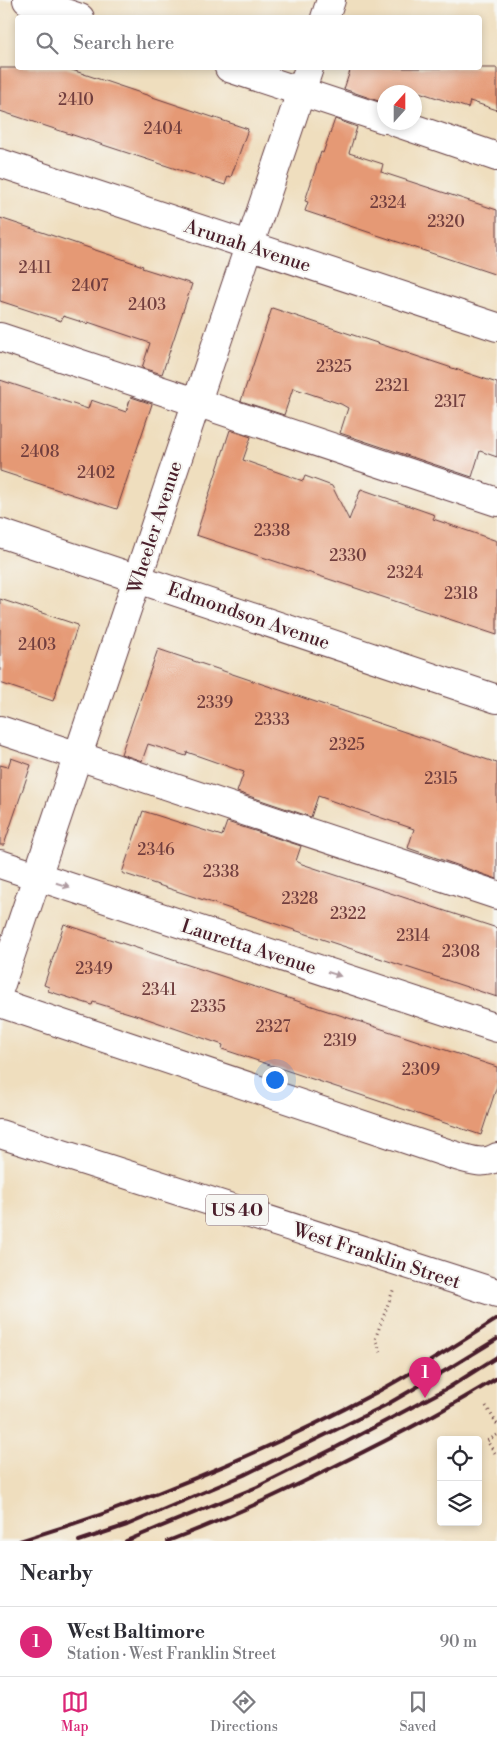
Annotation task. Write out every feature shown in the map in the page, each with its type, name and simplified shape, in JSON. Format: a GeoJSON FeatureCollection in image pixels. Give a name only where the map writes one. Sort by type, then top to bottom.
{"type":"FeatureCollection","features":[{"type":"Feature","properties":{"kind":"street"},"geometry":{"type":"LineString","coordinates":[[27,0],[71,15]]}},
{"type":"Feature","properties":{"kind":"street"},"geometry":{"type":"LineString","coordinates":[[326,15],[331,0]]}},
{"type":"Feature","properties":{"kind":"street"},"geometry":{"type":"LineString","coordinates":[[243,70],[305,79],[377,115]]}},
{"type":"Feature","properties":{"kind":"street","name":"Wheeler Avenue"},"geometry":{"type":"LineString","coordinates":[[0,987],[305,79]]}},
{"type":"Feature","properties":{"kind":"street"},"geometry":{"type":"LineString","coordinates":[[419,130],[497,156]]}},
{"type":"Feature","properties":{"kind":"street","name":"Arunah Avenue"},"geometry":{"type":"LineString","coordinates":[[0,163],[497,327]]}},
{"type":"Feature","properties":{"kind":"street"},"geometry":{"type":"LineString","coordinates":[[0,337],[497,502]]}},
{"type":"Feature","properties":{"kind":"street","name":"Edmondson Avenue"},"geometry":{"type":"LineString","coordinates":[[0,533],[497,699]]}},
{"type":"Feature","properties":{"kind":"street"},"geometry":{"type":"LineString","coordinates":[[0,730],[497,895]]}},
{"type":"Feature","properties":{"kind":"street","name":"Lauretta Avenue"},"geometry":{"type":"LineString","coordinates":[[0,864],[497,1028]]}},
{"type":"Feature","properties":{"kind":"street"},"geometry":{"type":"LineString","coordinates":[[0,1003],[453,1155],[476,1162],[497,1158]]}},
{"type":"Feature","properties":{"kind":"street","name":"West Franklin Street"},"geometry":{"type":"LineString","coordinates":[[0,1134],[497,1293]]}},
{"type":"Feature","properties":{"kind":"path"},"geometry":{"type":"LineString","coordinates":[[381,1352],[374,1339],[394,1288]]}},
{"type":"Feature","properties":{"kind":"path"},"geometry":{"type":"LineString","coordinates":[[486,1406],[497,1424]]}},
{"type":"Feature","properties":{"kind":"path"},"geometry":{"type":"LineString","coordinates":[[497,1435],[488,1441],[497,1456]]}},
{"type":"Feature","properties":{"kind":"building"},"geometry":{"type":"Polygon","coordinates":[[[0,68],[15,68],[15,70],[72,70],[248,129],[231,177],[228,176],[225,185],[0,111],[0,68]]]}},
{"type":"Feature","properties":{"kind":"building"},"geometry":{"type":"Polygon","coordinates":[[[482,68],[497,68],[497,110],[470,101],[468,108],[422,93],[422,85],[377,85],[377,101],[344,89],[350,70],[482,70],[482,68]]]}},
{"type":"Feature","properties":{"kind":"building"},"geometry":{"type":"Polygon","coordinates":[[[335,119],[357,127],[349,153],[383,164],[381,172],[497,210],[497,275],[305,211],[308,202],[305,201],[321,152],[323,153],[335,119]]]}},
{"type":"Feature","properties":{"kind":"building"},"geometry":{"type":"Polygon","coordinates":[[[0,218],[192,284],[162,374],[142,368],[150,343],[88,322],[88,324],[63,316],[61,321],[0,301],[0,218]]]}},
{"type":"Feature","properties":{"kind":"building"},"geometry":{"type":"Polygon","coordinates":[[[272,308],[497,383],[497,457],[480,451],[472,477],[340,433],[348,408],[293,388],[284,415],[241,401],[272,308]]]}},
{"type":"Feature","properties":{"kind":"building"},"geometry":{"type":"Polygon","coordinates":[[[0,380],[88,409],[91,400],[126,412],[131,397],[152,404],[117,509],[0,471],[0,380]]]}},
{"type":"Feature","properties":{"kind":"building"},"geometry":{"type":"Polygon","coordinates":[[[230,430],[251,437],[243,460],[303,481],[305,476],[332,486],[349,520],[361,489],[435,515],[433,519],[497,541],[497,635],[196,535],[230,430]]]}},
{"type":"Feature","properties":{"kind":"building"},"geometry":{"type":"Polygon","coordinates":[[[0,599],[78,625],[53,701],[0,683],[0,599]]]}},
{"type":"Feature","properties":{"kind":"building"},"geometry":{"type":"Polygon","coordinates":[[[158,649],[497,763],[497,879],[408,848],[414,829],[318,796],[311,817],[237,792],[244,772],[187,752],[186,756],[148,744],[142,761],[121,754],[158,649]]]}},
{"type":"Feature","properties":{"kind":"building"},"geometry":{"type":"Polygon","coordinates":[[[11,758],[31,765],[4,845],[0,845],[0,765],[8,767],[11,758]]]}},
{"type":"Feature","properties":{"kind":"building"},"geometry":{"type":"Polygon","coordinates":[[[143,811],[222,836],[227,822],[301,846],[296,861],[302,864],[497,928],[497,997],[122,873],[143,811]]]}},
{"type":"Feature","properties":{"kind":"building"},"geometry":{"type":"Polygon","coordinates":[[[64,924],[497,1067],[497,1086],[481,1135],[222,1049],[223,1045],[142,1017],[93,1002],[92,1005],[48,991],[49,987],[44,985],[64,924]]]}},
{"type":"Feature","properties":{"kind":"railway"},"geometry":{"type":"LineString","coordinates":[[20,1541],[154,1495],[283,1439],[392,1384],[497,1319]]}},
{"type":"Feature","properties":{"kind":"railway"},"geometry":{"type":"LineString","coordinates":[[79,1541],[127,1525],[244,1475],[386,1405],[497,1339]]}},
{"type":"Feature","properties":{"kind":"railway"},"geometry":{"type":"LineString","coordinates":[[126,1541],[257,1487],[448,1388],[497,1357]]}},
{"type":"Feature","properties":{"kind":"railway"},"geometry":{"type":"LineString","coordinates":[[168,1541],[275,1496],[378,1445],[497,1378]]}},
{"type":"Feature","properties":{"kind":"place","name":"West Baltimore"},"geometry":{"type":"Point","coordinates":[425,1398]}}]}
